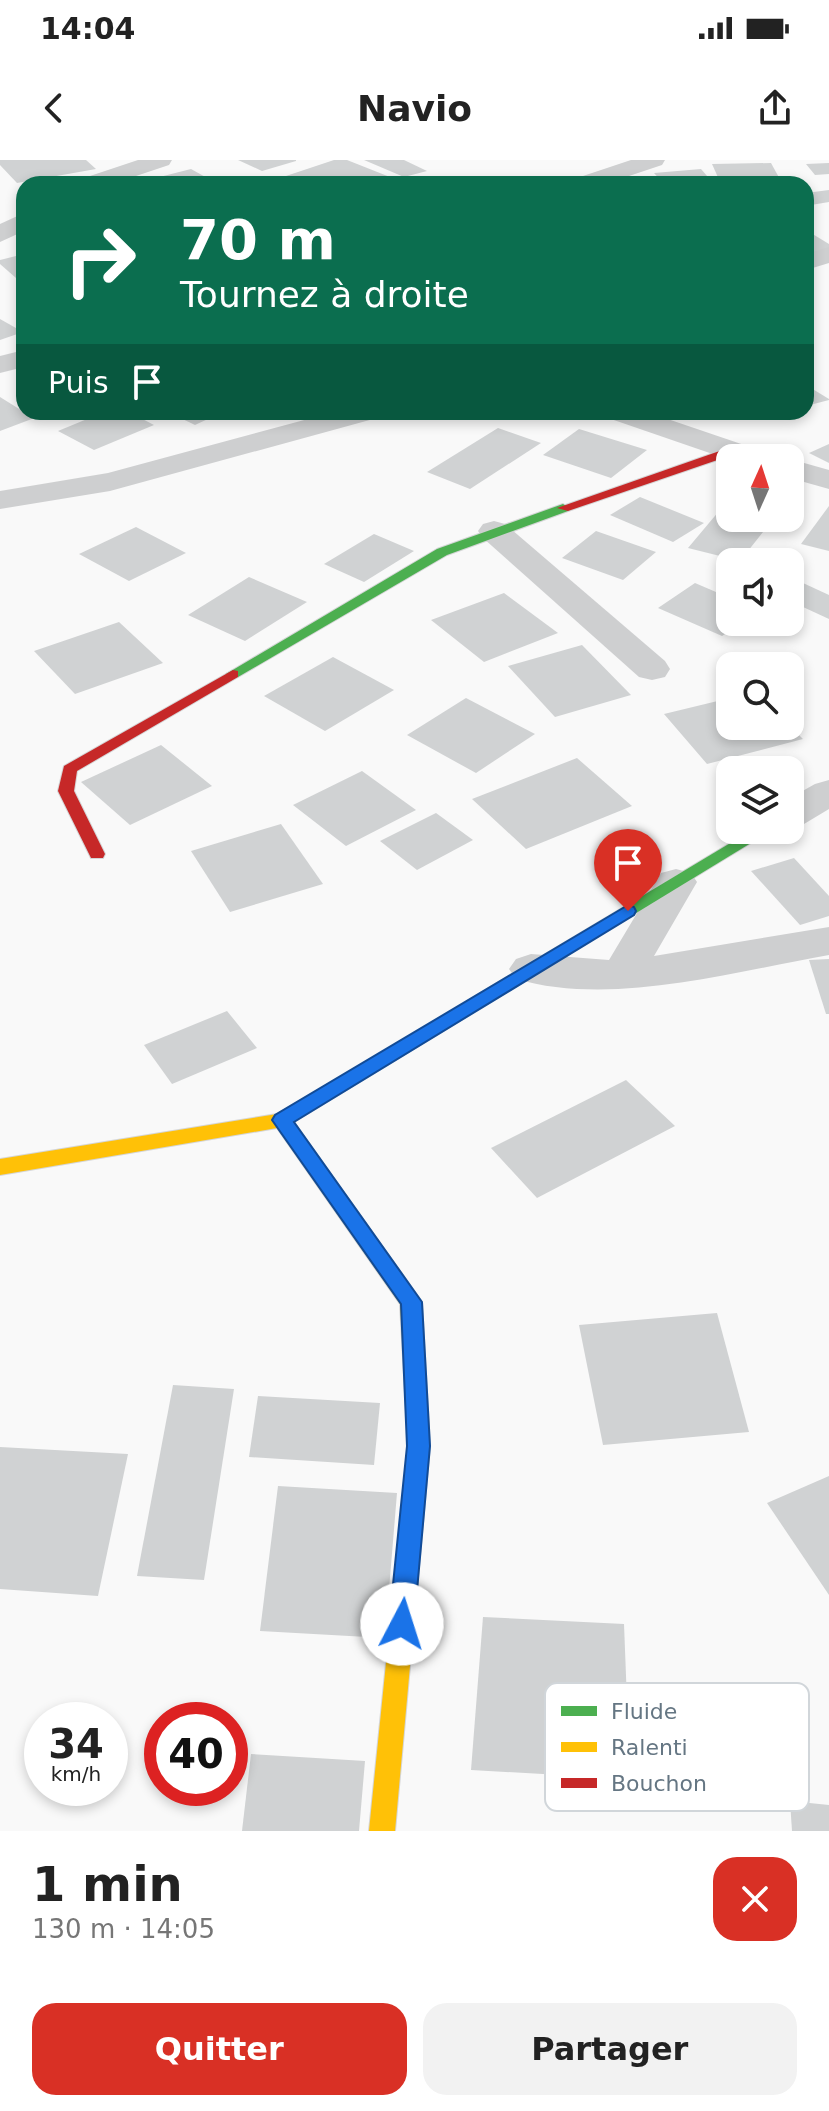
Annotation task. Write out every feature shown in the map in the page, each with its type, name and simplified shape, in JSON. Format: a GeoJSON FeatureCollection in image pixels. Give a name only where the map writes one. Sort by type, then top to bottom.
{"type":"FeatureCollection","features":[{"type":"Feature","properties":{"kind":"street"},"geometry":{"type":"LineString","coordinates":[[606,176],[654,160]]}},
{"type":"Feature","properties":{"kind":"street"},"geometry":{"type":"LineString","coordinates":[[109,176],[143,162]]}},
{"type":"Feature","properties":{"kind":"street"},"geometry":{"type":"LineString","coordinates":[[0,500],[110,482],[338,420]]}},
{"type":"Feature","properties":{"kind":"street"},"geometry":{"type":"LineString","coordinates":[[641,420],[716,446]]}},
{"type":"Feature","properties":{"kind":"street"},"geometry":{"type":"LineString","coordinates":[[97,854],[66,791],[70,769],[442,552],[494,531],[716,463]]}},
{"type":"Feature","properties":{"kind":"street"},"geometry":{"type":"LineString","coordinates":[[804,472],[829,480]]}},
{"type":"Feature","properties":{"kind":"street"},"geometry":{"type":"LineString","coordinates":[[494,531],[652,669]]}},
{"type":"Feature","properties":{"kind":"street"},"geometry":{"type":"LineString","coordinates":[[804,807],[829,792]]}},
{"type":"Feature","properties":{"kind":"street"},"geometry":{"type":"LineString","coordinates":[[0,1167],[282,1120],[740,844]]}},
{"type":"Feature","properties":{"kind":"street"},"geometry":{"type":"LineString","coordinates":[[621,976],[676,882]]}},
{"type":"Feature","properties":{"kind":"street"},"geometry":{"type":"LineString","coordinates":[[531,969],[621,976],[829,941]]}},
{"type":"Feature","properties":{"kind":"street"},"geometry":{"type":"LineString","coordinates":[[282,1120],[411,1302],[419,1446],[382,1831]]}},
{"type":"Feature","properties":{"kind":"building"},"geometry":{"type":"Polygon","coordinates":[[[0,160],[86,160],[96,169],[56,176],[16,176],[16,182],[0,165],[0,160]]]}},
{"type":"Feature","properties":{"kind":"building"},"geometry":{"type":"Polygon","coordinates":[[[238,160],[296,160],[296,161],[262,171],[238,160]]]}},
{"type":"Feature","properties":{"kind":"building"},"geometry":{"type":"Polygon","coordinates":[[[334,160],[347,160],[387,176],[286,176],[334,160]]]}},
{"type":"Feature","properties":{"kind":"building"},"geometry":{"type":"Polygon","coordinates":[[[364,160],[404,160],[427,171],[402,176],[364,160]]]}},
{"type":"Feature","properties":{"kind":"building"},"geometry":{"type":"Polygon","coordinates":[[[771,163],[778,176],[717,176],[712,164],[771,163]]]}},
{"type":"Feature","properties":{"kind":"building"},"geometry":{"type":"Polygon","coordinates":[[[829,163],[829,174],[815,175],[806,164],[829,163]]]}},
{"type":"Feature","properties":{"kind":"building"},"geometry":{"type":"Polygon","coordinates":[[[191,169],[204,176],[164,176],[191,169]]]}},
{"type":"Feature","properties":{"kind":"building"},"geometry":{"type":"Polygon","coordinates":[[[701,169],[707,176],[657,176],[654,173],[701,169]]]}},
{"type":"Feature","properties":{"kind":"building"},"geometry":{"type":"Polygon","coordinates":[[[829,190],[829,202],[814,204],[814,192],[829,190]]]}},
{"type":"Feature","properties":{"kind":"building"},"geometry":{"type":"Polygon","coordinates":[[[814,235],[829,244],[829,253],[814,256],[814,235]]]}},
{"type":"Feature","properties":{"kind":"building"},"geometry":{"type":"Polygon","coordinates":[[[16,256],[16,278],[0,264],[0,260],[16,256]]]}},
{"type":"Feature","properties":{"kind":"building"},"geometry":{"type":"Polygon","coordinates":[[[0,319],[16,328],[16,334],[0,340],[0,319]]]}},
{"type":"Feature","properties":{"kind":"building"},"geometry":{"type":"Polygon","coordinates":[[[814,390],[829,399],[814,404],[814,390]]]}},
{"type":"Feature","properties":{"kind":"building"},"geometry":{"type":"Polygon","coordinates":[[[0,397],[16,407],[16,420],[29,420],[0,431],[0,397]]]}},
{"type":"Feature","properties":{"kind":"building"},"geometry":{"type":"Polygon","coordinates":[[[85,420],[144,420],[154,425],[94,450],[58,431],[85,420]]]}},
{"type":"Feature","properties":{"kind":"building"},"geometry":{"type":"Polygon","coordinates":[[[185,420],[206,420],[195,425],[185,420]]]}},
{"type":"Feature","properties":{"kind":"building"},"geometry":{"type":"Polygon","coordinates":[[[498,428],[541,443],[470,489],[427,472],[498,428]]]}},
{"type":"Feature","properties":{"kind":"building"},"geometry":{"type":"Polygon","coordinates":[[[579,429],[647,450],[611,478],[543,455],[579,429]]]}},
{"type":"Feature","properties":{"kind":"building"},"geometry":{"type":"Polygon","coordinates":[[[829,444],[829,463],[809,453],[829,444]]]}},
{"type":"Feature","properties":{"kind":"building"},"geometry":{"type":"Polygon","coordinates":[[[640,497],[704,523],[673,542],[610,515],[640,497]]]}},
{"type":"Feature","properties":{"kind":"building"},"geometry":{"type":"Polygon","coordinates":[[[829,506],[829,551],[801,544],[829,506]]]}},
{"type":"Feature","properties":{"kind":"building"},"geometry":{"type":"Polygon","coordinates":[[[716,515],[716,532],[763,532],[750,548],[716,548],[716,555],[688,548],[716,515]]]}},
{"type":"Feature","properties":{"kind":"building"},"geometry":{"type":"Polygon","coordinates":[[[136,527],[186,553],[129,581],[79,554],[136,527]]]}},
{"type":"Feature","properties":{"kind":"building"},"geometry":{"type":"Polygon","coordinates":[[[596,531],[656,552],[623,580],[562,558],[596,531]]]}},
{"type":"Feature","properties":{"kind":"building"},"geometry":{"type":"Polygon","coordinates":[[[374,534],[414,551],[364,582],[324,564],[374,534]]]}},
{"type":"Feature","properties":{"kind":"building"},"geometry":{"type":"Polygon","coordinates":[[[249,577],[307,602],[245,641],[188,615],[249,577]]]}},
{"type":"Feature","properties":{"kind":"building"},"geometry":{"type":"Polygon","coordinates":[[[695,583],[716,592],[716,633],[658,608],[695,583]]]}},
{"type":"Feature","properties":{"kind":"building"},"geometry":{"type":"Polygon","coordinates":[[[804,583],[829,595],[829,619],[804,607],[804,583]]]}},
{"type":"Feature","properties":{"kind":"building"},"geometry":{"type":"Polygon","coordinates":[[[504,593],[558,633],[484,662],[431,620],[504,593]]]}},
{"type":"Feature","properties":{"kind":"building"},"geometry":{"type":"Polygon","coordinates":[[[119,622],[163,663],[75,694],[34,651],[119,622]]]}},
{"type":"Feature","properties":{"kind":"building"},"geometry":{"type":"Polygon","coordinates":[[[582,645],[631,695],[555,717],[508,666],[582,645]]]}},
{"type":"Feature","properties":{"kind":"building"},"geometry":{"type":"Polygon","coordinates":[[[333,657],[394,690],[325,731],[264,696],[333,657]]]}},
{"type":"Feature","properties":{"kind":"building"},"geometry":{"type":"Polygon","coordinates":[[[466,698],[535,734],[476,773],[407,735],[466,698]]]}},
{"type":"Feature","properties":{"kind":"building"},"geometry":{"type":"Polygon","coordinates":[[[716,701],[716,740],[799,740],[738,756],[716,756],[716,762],[707,764],[664,714],[716,701]]]}},
{"type":"Feature","properties":{"kind":"building"},"geometry":{"type":"Polygon","coordinates":[[[161,745],[212,786],[130,825],[81,782],[161,745]]]}},
{"type":"Feature","properties":{"kind":"building"},"geometry":{"type":"Polygon","coordinates":[[[577,758],[632,806],[526,849],[472,799],[577,758]]]}},
{"type":"Feature","properties":{"kind":"building"},"geometry":{"type":"Polygon","coordinates":[[[362,771],[416,810],[346,846],[293,805],[362,771]]]}},
{"type":"Feature","properties":{"kind":"building"},"geometry":{"type":"Polygon","coordinates":[[[436,813],[473,840],[417,870],[380,841],[436,813]]]}},
{"type":"Feature","properties":{"kind":"building"},"geometry":{"type":"Polygon","coordinates":[[[281,824],[323,884],[230,912],[191,851],[281,824]]]}},
{"type":"Feature","properties":{"kind":"building"},"geometry":{"type":"Polygon","coordinates":[[[794,858],[829,896],[829,916],[800,925],[751,871],[794,858]]]}},
{"type":"Feature","properties":{"kind":"building"},"geometry":{"type":"Polygon","coordinates":[[[829,959],[829,1014],[826,1014],[809,960],[829,959]]]}},
{"type":"Feature","properties":{"kind":"building"},"geometry":{"type":"Polygon","coordinates":[[[227,1011],[257,1048],[172,1084],[144,1045],[227,1011]]]}},
{"type":"Feature","properties":{"kind":"building"},"geometry":{"type":"Polygon","coordinates":[[[626,1080],[675,1126],[537,1198],[491,1148],[626,1080]]]}},
{"type":"Feature","properties":{"kind":"building"},"geometry":{"type":"Polygon","coordinates":[[[717,1313],[749,1432],[603,1445],[579,1325],[717,1313]]]}},
{"type":"Feature","properties":{"kind":"building"},"geometry":{"type":"Polygon","coordinates":[[[173,1385],[234,1389],[204,1580],[137,1576],[173,1385]]]}},
{"type":"Feature","properties":{"kind":"building"},"geometry":{"type":"Polygon","coordinates":[[[258,1396],[380,1403],[374,1465],[249,1457],[258,1396]]]}},
{"type":"Feature","properties":{"kind":"building"},"geometry":{"type":"Polygon","coordinates":[[[0,1447],[128,1454],[98,1596],[0,1589],[0,1447]]]}},
{"type":"Feature","properties":{"kind":"building"},"geometry":{"type":"Polygon","coordinates":[[[829,1476],[829,1595],[767,1503],[829,1476]]]}},
{"type":"Feature","properties":{"kind":"building"},"geometry":{"type":"Polygon","coordinates":[[[278,1486],[397,1493],[385,1638],[260,1631],[278,1486]]]}},
{"type":"Feature","properties":{"kind":"building"},"geometry":{"type":"Polygon","coordinates":[[[483,1617],[624,1624],[626,1683],[545,1683],[545,1774],[471,1770],[483,1617]]]}},
{"type":"Feature","properties":{"kind":"building"},"geometry":{"type":"Polygon","coordinates":[[[251,1754],[365,1761],[359,1831],[242,1831],[245,1806],[248,1806],[251,1754]]]}},
{"type":"Feature","properties":{"kind":"building"},"geometry":{"type":"Polygon","coordinates":[[[809,1803],[829,1805],[829,1831],[792,1831],[791,1811],[809,1811],[809,1803]]]}},
{"type":"Feature","properties":{"kind":"traffic: fast"},"geometry":{"type":"LineString","coordinates":[[233,674],[442,552],[563,508]]}},
{"type":"Feature","properties":{"kind":"traffic: fast"},"geometry":{"type":"LineString","coordinates":[[473,1005],[741,844]]}},
{"type":"Feature","properties":{"kind":"traffic: slow"},"geometry":{"type":"LineString","coordinates":[[0,1167],[282,1120],[473,1005]]}},
{"type":"Feature","properties":{"kind":"traffic: slow"},"geometry":{"type":"LineString","coordinates":[[282,1120],[411,1302],[419,1446],[382,1831]]}},
{"type":"Feature","properties":{"kind":"traffic: jam"},"geometry":{"type":"LineString","coordinates":[[563,508],[716,456]]}},
{"type":"Feature","properties":{"kind":"traffic: jam"},"geometry":{"type":"LineString","coordinates":[[97,854],[66,791],[70,769],[233,674]]}},
{"type":"Feature","properties":{"kind":"route"},"geometry":{"type":"LineString","coordinates":[[402,1624],[419,1446],[411,1302],[282,1120],[628,911]]}}]}
